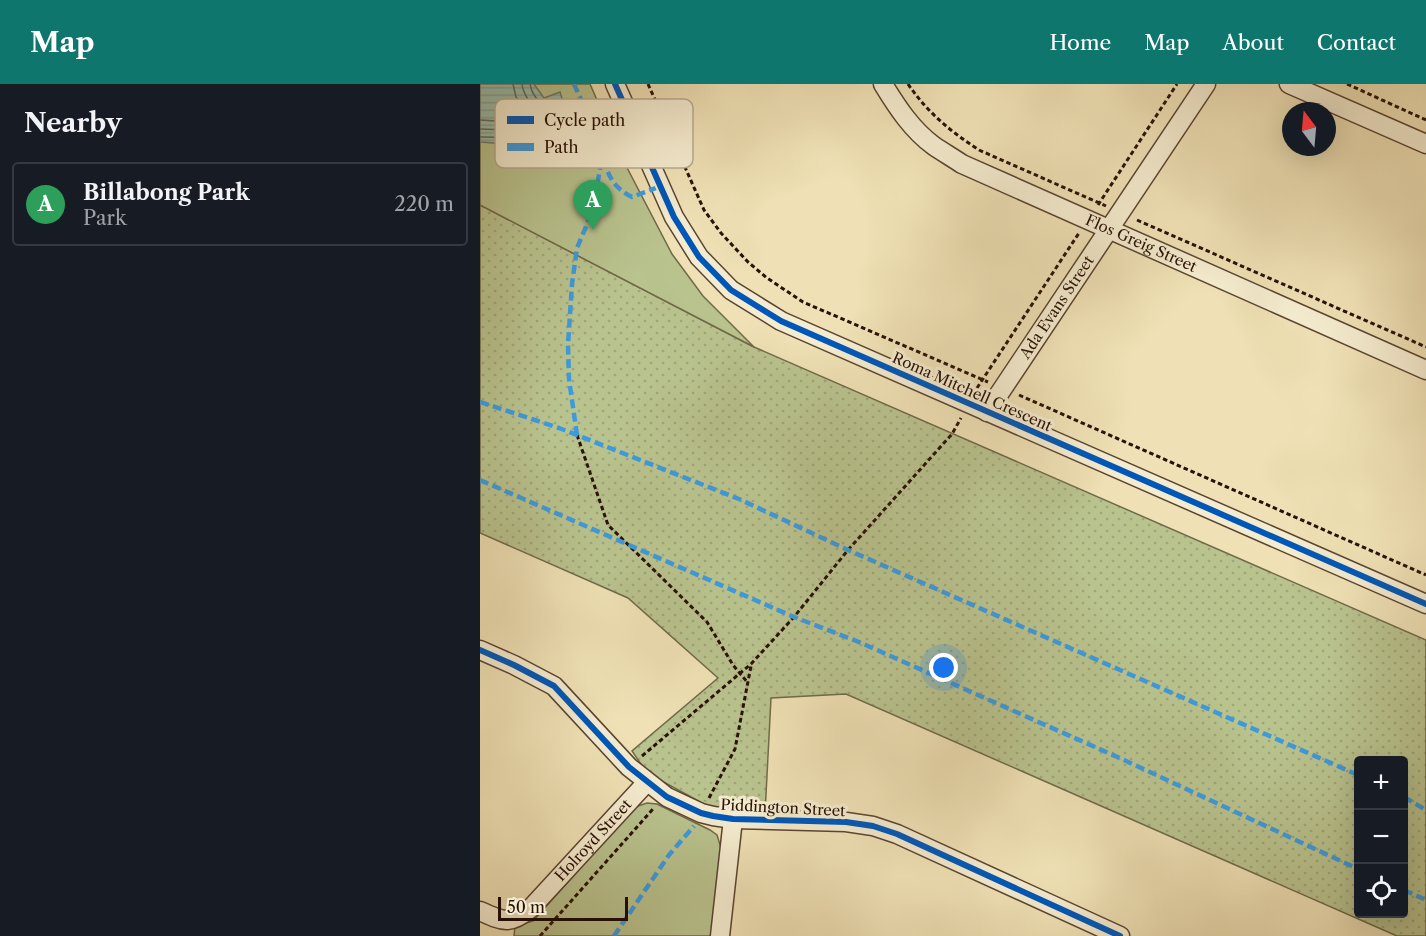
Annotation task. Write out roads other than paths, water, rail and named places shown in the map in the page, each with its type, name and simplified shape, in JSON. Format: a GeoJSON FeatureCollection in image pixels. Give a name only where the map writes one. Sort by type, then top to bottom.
{"type":"FeatureCollection","features":[{"type":"Feature","properties":{"kind":"street","name":"Roma Mitchell Crescent"},"geometry":{"type":"LineString","coordinates":[[615,84],[622,99]]}},
{"type":"Feature","properties":{"kind":"street","name":"Flos Greig Street"},"geometry":{"type":"LineString","coordinates":[[883,84],[911,125],[933,145],[962,164],[1426,370]]}},
{"type":"Feature","properties":{"kind":"street","name":"Ada Evans Street"},"geometry":{"type":"LineString","coordinates":[[987,412],[1206,84]]}},
{"type":"Feature","properties":{"kind":"street"},"geometry":{"type":"LineString","coordinates":[[1289,84],[1426,144]]}},
{"type":"Feature","properties":{"kind":"street","name":"Roma Mitchell Crescent"},"geometry":{"type":"LineString","coordinates":[[652,168],[674,218],[699,257],[731,290],[781,321],[1426,604]]}},
{"type":"Feature","properties":{"kind":"street","name":"Piddington Street"},"geometry":{"type":"LineString","coordinates":[[480,650],[555,686],[629,767],[646,782],[666,797],[701,813],[733,819],[846,822],[873,826],[897,834],[1120,936]]}},
{"type":"Feature","properties":{"kind":"street","name":"Holroyd Street"},"geometry":{"type":"LineString","coordinates":[[480,911],[497,919],[512,921],[522,915],[531,908],[646,782]]}},
{"type":"Feature","properties":{"kind":"street"},"geometry":{"type":"LineString","coordinates":[[720,936],[733,819]]}},
{"type":"Feature","properties":{"kind":"water"},"geometry":{"type":"Polygon","coordinates":[[[480,84],[534,84],[544,98],[560,92],[562,99],[495,99],[495,143],[480,142],[480,84]]]}},
{"type":"Feature","properties":{"kind":"place","name":"Billabong Park"},"geometry":{"type":"Point","coordinates":[593,230]}}]}
